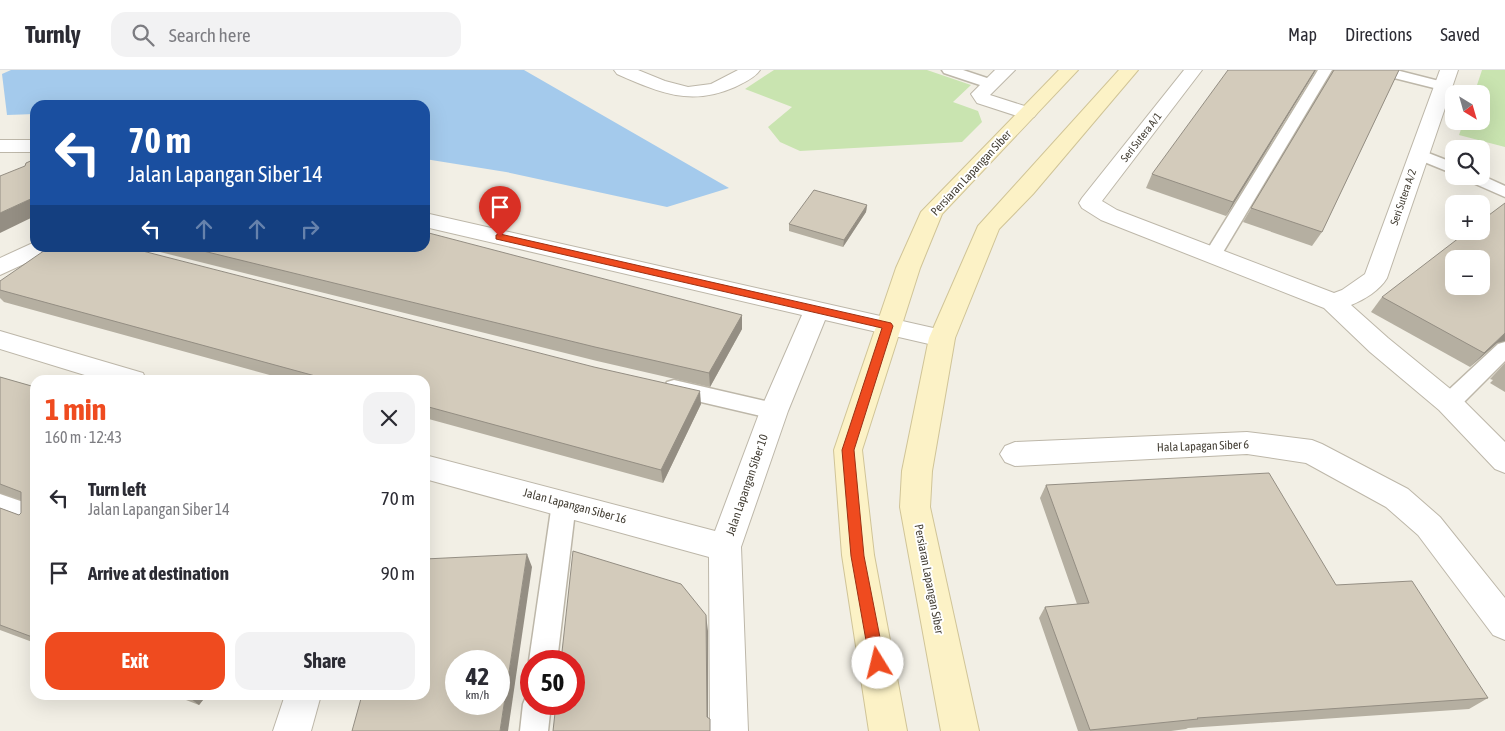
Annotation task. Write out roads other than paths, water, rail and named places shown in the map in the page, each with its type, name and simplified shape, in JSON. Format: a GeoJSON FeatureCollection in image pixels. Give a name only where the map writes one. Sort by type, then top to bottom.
{"type":"FeatureCollection","features":[{"type":"Feature","properties":{"kind":"main road","name":"Persiaran Lapangan Siber"},"geometry":{"type":"LineString","coordinates":[[888,731],[875,646],[858,556],[848,450],[908,268],[932,212],[1069,70]]}},
{"type":"Feature","properties":{"kind":"main road","name":"Persiaran Lapangan Siber"},"geometry":{"type":"LineString","coordinates":[[960,731],[926,574],[915,507],[917,471],[942,338],[989,226],[1025,189],[1129,70]]}},
{"type":"Feature","properties":{"kind":"street"},"geometry":{"type":"LineString","coordinates":[[623,70],[660,86],[689,93],[715,91],[751,70]]}},
{"type":"Feature","properties":{"kind":"street"},"geometry":{"type":"LineString","coordinates":[[1006,70],[980,94],[984,98],[1027,113]]}},
{"type":"Feature","properties":{"kind":"street","name":"Seri Sutera A/1"},"geometry":{"type":"LineString","coordinates":[[1193,70],[1090,203],[1109,215],[1213,255]]}},
{"type":"Feature","properties":{"kind":"street","name":"Seri Sutera A/2"},"geometry":{"type":"LineString","coordinates":[[1333,302],[1351,296],[1375,278],[1446,78]]}},
{"type":"Feature","properties":{"kind":"street"},"geometry":{"type":"LineString","coordinates":[[0,146],[30,146]]}},
{"type":"Feature","properties":{"kind":"street"},"geometry":{"type":"LineString","coordinates":[[430,221],[942,338]]}},
{"type":"Feature","properties":{"kind":"street"},"geometry":{"type":"LineString","coordinates":[[0,267],[32,252]]}},
{"type":"Feature","properties":{"kind":"street"},"geometry":{"type":"LineString","coordinates":[[1213,255],[1333,302],[1379,345],[1449,403],[1505,461]]}},
{"type":"Feature","properties":{"kind":"street","name":"Jalan Lapangan Siber 10"},"geometry":{"type":"LineString","coordinates":[[729,731],[725,548],[774,411],[817,309]]}},
{"type":"Feature","properties":{"kind":"street"},"geometry":{"type":"LineString","coordinates":[[0,340],[116,375]]}},
{"type":"Feature","properties":{"kind":"street","name":"Hala Lapagan Siber 6"},"geometry":{"type":"LineString","coordinates":[[1015,454],[1247,442],[1312,452],[1397,498],[1429,526],[1505,624]]}},
{"type":"Feature","properties":{"kind":"street","name":"Jalan Lapangan Siber 16"},"geometry":{"type":"LineString","coordinates":[[430,468],[725,548]]}},
{"type":"Feature","properties":{"kind":"street"},"geometry":{"type":"LineString","coordinates":[[292,731],[301,700]]}},
{"type":"Feature","properties":{"kind":"lane"},"geometry":{"type":"LineString","coordinates":[[949,70],[991,84]]}},
{"type":"Feature","properties":{"kind":"lane"},"geometry":{"type":"LineString","coordinates":[[1213,255],[1324,70]]}},
{"type":"Feature","properties":{"kind":"lane"},"geometry":{"type":"LineString","coordinates":[[1379,70],[1446,78]]}},
{"type":"Feature","properties":{"kind":"lane"},"geometry":{"type":"LineString","coordinates":[[1418,154],[1445,165]]}},
{"type":"Feature","properties":{"kind":"lane"},"geometry":{"type":"LineString","coordinates":[[1490,185],[1505,192]]}},
{"type":"Feature","properties":{"kind":"lane"},"geometry":{"type":"LineString","coordinates":[[1449,403],[1505,349]]}},
{"type":"Feature","properties":{"kind":"lane"},"geometry":{"type":"LineString","coordinates":[[653,383],[774,411]]}},
{"type":"Feature","properties":{"kind":"lane"},"geometry":{"type":"LineString","coordinates":[[544,650],[564,503]]}},
{"type":"Feature","properties":{"kind":"lane"},"geometry":{"type":"LineString","coordinates":[[0,504],[30,514]]}},
{"type":"Feature","properties":{"kind":"lane"},"geometry":{"type":"LineString","coordinates":[[534,731],[536,715]]}},
{"type":"Feature","properties":{"kind":"water"},"geometry":{"type":"Polygon","coordinates":[[[11,70],[524,70],[729,188],[667,207],[506,172],[430,160],[430,100],[30,100],[30,114],[7,115],[2,74],[11,70]]]}}]}
